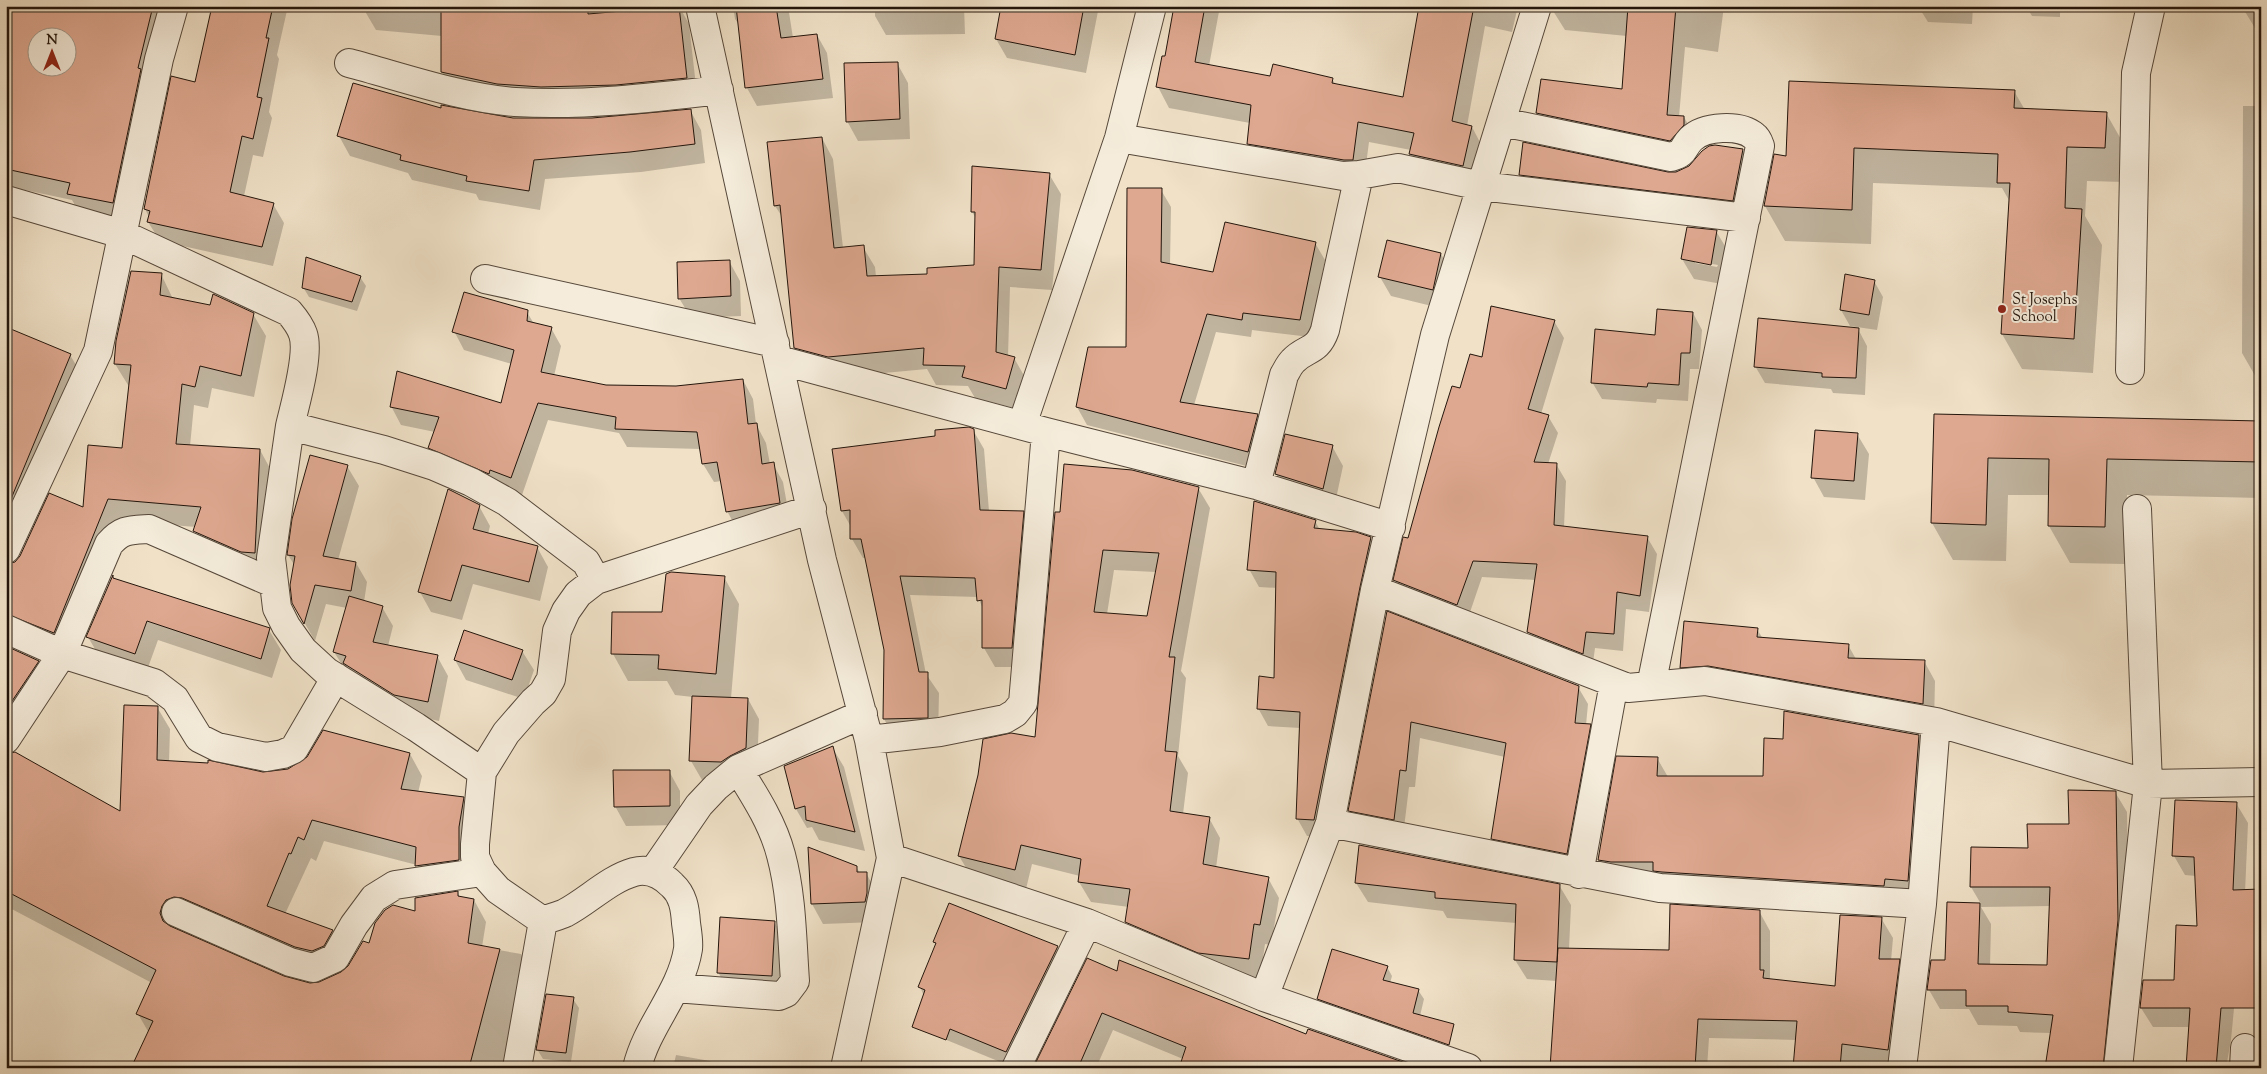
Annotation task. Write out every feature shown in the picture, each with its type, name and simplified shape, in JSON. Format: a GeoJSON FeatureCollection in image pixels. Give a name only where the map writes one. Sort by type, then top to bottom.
{"type":"FeatureCollection","features":[{"type":"Feature","properties":{"kind":"street"},"geometry":{"type":"LineString","coordinates":[[6,549],[98,352],[159,59],[174,6]]}},
{"type":"Feature","properties":{"kind":"street"},"geometry":{"type":"LineString","coordinates":[[700,6],[822,560],[870,740],[891,858],[845,1068]]}},
{"type":"Feature","properties":{"kind":"street"},"geometry":{"type":"LineString","coordinates":[[870,740],[940,732],[1005,719],[1015,714],[1023,704],[1034,429],[1119,138],[1152,6]]}},
{"type":"Feature","properties":{"kind":"street"},"geometry":{"type":"LineString","coordinates":[[1264,997],[1330,823],[1375,590],[1435,335],[1537,6]]}},
{"type":"Feature","properties":{"kind":"street"},"geometry":{"type":"LineString","coordinates":[[2130,370],[2136,73],[2151,6]]}},
{"type":"Feature","properties":{"kind":"street"},"geometry":{"type":"LineString","coordinates":[[349,63],[460,92],[514,102],[569,103],[640,100],[719,90]]}},
{"type":"Feature","properties":{"kind":"street"},"geometry":{"type":"LineString","coordinates":[[1502,122],[1671,157],[1678,155],[1684,150],[1690,140],[1700,133],[1715,129],[1742,130],[1756,137],[1760,146],[1651,686]]}},
{"type":"Feature","properties":{"kind":"street"},"geometry":{"type":"LineString","coordinates":[[1119,138],[1343,176],[1359,176],[1398,168],[1481,186],[1746,218]]}},
{"type":"Feature","properties":{"kind":"street"},"geometry":{"type":"LineString","coordinates":[[1256,485],[1284,375],[1294,360],[1310,351],[1321,340],[1325,330],[1359,176]]}},
{"type":"Feature","properties":{"kind":"street"},"geometry":{"type":"LineString","coordinates":[[6,200],[122,234],[288,312],[298,323],[304,335],[306,349],[290,426],[271,558],[277,608],[286,626],[303,650],[336,677],[416,727],[482,772]]}},
{"type":"Feature","properties":{"kind":"street"},"geometry":{"type":"LineString","coordinates":[[485,279],[777,352],[1034,429],[1256,485],[1391,528]]}},
{"type":"Feature","properties":{"kind":"street"},"geometry":{"type":"LineString","coordinates":[[290,426],[384,450],[434,466],[471,482],[507,502],[586,562],[596,580]]}},
{"type":"Feature","properties":{"kind":"street"},"geometry":{"type":"LineString","coordinates":[[543,920],[498,890],[482,872],[476,857],[476,844],[482,772],[506,733],[543,693],[551,679],[557,631],[566,611],[578,594],[596,580],[812,509]]}},
{"type":"Feature","properties":{"kind":"street"},"geometry":{"type":"LineString","coordinates":[[2118,1068],[2148,784],[2138,509]]}},
{"type":"Feature","properties":{"kind":"street"},"geometry":{"type":"LineString","coordinates":[[6,739],[62,654],[109,544],[118,533],[149,529],[273,583]]}},
{"type":"Feature","properties":{"kind":"street"},"geometry":{"type":"LineString","coordinates":[[1375,590],[1628,688],[1705,681],[1936,722],[2148,784],[2261,782]]}},
{"type":"Feature","properties":{"kind":"street"},"geometry":{"type":"LineString","coordinates":[[6,629],[62,654],[154,683],[175,699],[199,738],[217,747],[266,757],[284,754],[294,749],[336,677]]}},
{"type":"Feature","properties":{"kind":"street"},"geometry":{"type":"LineString","coordinates":[[1579,874],[1614,683]]}},
{"type":"Feature","properties":{"kind":"street"},"geometry":{"type":"LineString","coordinates":[[653,872],[699,805],[716,787],[738,769],[863,714]]}},
{"type":"Feature","properties":{"kind":"street"},"geometry":{"type":"LineString","coordinates":[[1902,1068],[1922,904],[1936,722]]}},
{"type":"Feature","properties":{"kind":"street"},"geometry":{"type":"LineString","coordinates":[[675,988],[779,996],[786,993],[795,981],[790,903],[781,854],[761,805],[738,769]]}},
{"type":"Feature","properties":{"kind":"street"},"geometry":{"type":"LineString","coordinates":[[1330,823],[1579,874],[1660,888],[1922,904]]}},
{"type":"Feature","properties":{"kind":"street"},"geometry":{"type":"LineString","coordinates":[[891,858],[1087,923],[1264,997],[1463,1067]]}},
{"type":"Feature","properties":{"kind":"street"},"geometry":{"type":"LineString","coordinates":[[176,912],[290,962],[313,968],[334,958],[374,898],[395,885],[482,872]]}},
{"type":"Feature","properties":{"kind":"street"},"geometry":{"type":"LineString","coordinates":[[543,920],[565,913],[619,879],[635,872],[653,872],[665,878],[676,888],[685,906],[688,947],[684,968],[661,1015],[651,1029],[637,1068]]}},
{"type":"Feature","properties":{"kind":"street"},"geometry":{"type":"LineString","coordinates":[[517,1068],[543,920]]}},
{"type":"Feature","properties":{"kind":"street"},"geometry":{"type":"LineString","coordinates":[[1016,1068],[1087,923]]}},
{"type":"Feature","properties":{"kind":"building"},"geometry":{"type":"Polygon","coordinates":[[[6,6],[153,6],[138,68],[141,69],[113,203],[67,194],[70,183],[6,169],[6,6]]]}},
{"type":"Feature","properties":{"kind":"building"},"geometry":{"type":"Polygon","coordinates":[[[212,6],[273,6],[266,38],[269,38],[257,97],[262,98],[253,139],[242,136],[230,192],[274,203],[262,247],[147,222],[150,211],[144,209],[171,76],[195,82],[212,6]]]}},
{"type":"Feature","properties":{"kind":"building"},"geometry":{"type":"Polygon","coordinates":[[[441,6],[493,6],[493,10],[588,6],[588,14],[679,6],[687,78],[616,85],[541,87],[497,84],[441,72],[441,6]]]}},
{"type":"Feature","properties":{"kind":"building"},"geometry":{"type":"Polygon","coordinates":[[[736,6],[776,6],[781,38],[817,34],[823,79],[745,88],[736,6]]]}},
{"type":"Feature","properties":{"kind":"building"},"geometry":{"type":"Polygon","coordinates":[[[1001,6],[1084,6],[1075,55],[995,39],[1001,6]]]}},
{"type":"Feature","properties":{"kind":"building"},"geometry":{"type":"Polygon","coordinates":[[[1174,6],[1205,6],[1195,62],[1270,76],[1273,64],[1333,78],[1332,83],[1403,97],[1419,6],[1474,6],[1452,121],[1472,126],[1463,166],[1409,154],[1414,133],[1358,122],[1353,160],[1247,144],[1251,105],[1156,87],[1162,56],[1165,56],[1174,6]]]}},
{"type":"Feature","properties":{"kind":"building"},"geometry":{"type":"Polygon","coordinates":[[[1628,6],[1676,6],[1667,115],[1684,116],[1684,125],[1670,141],[1536,113],[1541,79],[1622,89],[1628,6]]]}},
{"type":"Feature","properties":{"kind":"building"},"geometry":{"type":"Polygon","coordinates":[[[898,62],[900,119],[846,122],[844,63],[898,62]]]}},
{"type":"Feature","properties":{"kind":"building"},"geometry":{"type":"Polygon","coordinates":[[[1789,81],[2015,90],[2014,108],[2107,112],[2105,148],[2067,147],[2065,208],[2082,209],[2074,339],[2001,334],[2010,183],[1997,183],[1998,154],[1854,148],[1852,210],[1764,206],[1774,154],[1786,156],[1789,81]]]}},
{"type":"Feature","properties":{"kind":"building"},"geometry":{"type":"Polygon","coordinates":[[[353,83],[441,108],[441,105],[513,118],[592,118],[691,109],[695,144],[630,152],[534,160],[529,191],[466,181],[467,176],[400,160],[401,155],[337,136],[353,83]]]}},
{"type":"Feature","properties":{"kind":"building"},"geometry":{"type":"Polygon","coordinates":[[[822,137],[834,248],[864,245],[867,276],[927,274],[927,268],[974,265],[975,212],[971,212],[972,166],[1050,173],[1041,270],[999,267],[996,352],[1015,357],[1006,389],[962,377],[965,366],[923,365],[924,348],[828,357],[794,348],[780,205],[774,206],[767,142],[822,137]]]}},
{"type":"Feature","properties":{"kind":"building"},"geometry":{"type":"Polygon","coordinates":[[[1523,142],[1668,172],[1676,172],[1689,166],[1709,146],[1715,145],[1743,149],[1733,201],[1519,175],[1523,142]]]}},
{"type":"Feature","properties":{"kind":"building"},"geometry":{"type":"Polygon","coordinates":[[[1127,188],[1162,188],[1161,262],[1213,272],[1225,222],[1316,242],[1300,320],[1243,313],[1242,320],[1207,314],[1180,402],[1258,414],[1248,452],[1076,407],[1088,347],[1126,347],[1127,188]]]}},
{"type":"Feature","properties":{"kind":"building"},"geometry":{"type":"Polygon","coordinates":[[[1687,227],[1717,230],[1711,265],[1681,259],[1687,227]]]}},
{"type":"Feature","properties":{"kind":"building"},"geometry":{"type":"Polygon","coordinates":[[[1387,240],[1441,253],[1433,290],[1378,277],[1387,240]]]}},
{"type":"Feature","properties":{"kind":"building"},"geometry":{"type":"Polygon","coordinates":[[[306,257],[361,276],[352,302],[302,288],[306,257]]]}},
{"type":"Feature","properties":{"kind":"building"},"geometry":{"type":"Polygon","coordinates":[[[730,260],[731,296],[678,299],[677,262],[730,260]]]}},
{"type":"Feature","properties":{"kind":"building"},"geometry":{"type":"Polygon","coordinates":[[[131,271],[162,273],[160,295],[210,305],[213,294],[254,313],[241,376],[200,366],[195,387],[182,384],[176,444],[260,449],[255,553],[241,552],[193,531],[201,507],[108,499],[54,633],[6,614],[6,564],[15,562],[20,556],[49,493],[83,507],[88,445],[122,448],[131,365],[114,364],[116,341],[131,271]]]}},
{"type":"Feature","properties":{"kind":"building"},"geometry":{"type":"Polygon","coordinates":[[[1845,274],[1875,280],[1869,315],[1840,310],[1845,274]]]}},
{"type":"Feature","properties":{"kind":"building"},"geometry":{"type":"Polygon","coordinates":[[[464,292],[528,310],[527,321],[552,327],[541,372],[606,385],[676,386],[743,379],[748,424],[757,423],[762,464],[774,462],[780,503],[726,512],[717,462],[702,464],[697,432],[615,429],[616,417],[538,403],[511,478],[490,470],[489,474],[428,448],[439,417],[390,407],[397,371],[501,403],[514,350],[452,332],[464,292]]]}},
{"type":"Feature","properties":{"kind":"building"},"geometry":{"type":"Polygon","coordinates":[[[1491,306],[1555,320],[1528,409],[1549,415],[1534,462],[1557,463],[1554,525],[1648,536],[1640,596],[1617,592],[1614,634],[1586,632],[1583,654],[1527,632],[1537,564],[1473,561],[1457,605],[1393,580],[1403,537],[1408,538],[1452,386],[1460,388],[1470,354],[1482,357],[1491,306]]]}},
{"type":"Feature","properties":{"kind":"building"},"geometry":{"type":"Polygon","coordinates":[[[1657,309],[1693,312],[1690,353],[1681,353],[1679,385],[1648,383],[1647,387],[1591,383],[1595,329],[1655,335],[1657,309]]]}},
{"type":"Feature","properties":{"kind":"building"},"geometry":{"type":"Polygon","coordinates":[[[1758,318],[1859,328],[1856,378],[1822,377],[1822,373],[1754,367],[1758,318]]]}},
{"type":"Feature","properties":{"kind":"building"},"geometry":{"type":"Polygon","coordinates":[[[6,327],[71,354],[6,511],[6,327]]]}},
{"type":"Feature","properties":{"kind":"building"},"geometry":{"type":"Polygon","coordinates":[[[1934,414],[2261,421],[2261,462],[2107,459],[2105,527],[2048,526],[2049,459],[1988,458],[1986,525],[1931,523],[1934,414]]]}},
{"type":"Feature","properties":{"kind":"building"},"geometry":{"type":"Polygon","coordinates":[[[969,427],[974,429],[980,510],[1024,511],[1012,648],[982,648],[982,600],[977,601],[975,578],[900,576],[919,672],[928,672],[928,718],[883,719],[884,650],[861,539],[850,539],[850,510],[841,511],[832,449],[935,436],[935,430],[969,427]]]}},
{"type":"Feature","properties":{"kind":"building"},"geometry":{"type":"Polygon","coordinates":[[[1815,430],[1858,433],[1854,481],[1811,478],[1815,430]]]}},
{"type":"Feature","properties":{"kind":"building"},"geometry":{"type":"Polygon","coordinates":[[[1285,434],[1333,445],[1323,489],[1275,474],[1285,434]]]}},
{"type":"Feature","properties":{"kind":"building"},"geometry":{"type":"Polygon","coordinates":[[[310,455],[348,465],[323,556],[356,562],[351,591],[315,585],[304,624],[292,603],[290,585],[295,556],[287,555],[292,519],[310,455]]]}},
{"type":"Feature","properties":{"kind":"building"},"geometry":{"type":"Polygon","coordinates":[[[1064,464],[1132,470],[1199,487],[1169,657],[1175,657],[1165,751],[1177,752],[1170,811],[1210,817],[1203,864],[1269,877],[1260,925],[1254,924],[1249,959],[1198,953],[1125,922],[1130,889],[1078,882],[1081,859],[1021,845],[1015,870],[958,856],[978,775],[983,739],[1011,733],[1035,737],[1055,512],[1060,512],[1064,464]],[[1103,550],[1094,612],[1147,616],[1159,553],[1103,550]]]}},
{"type":"Feature","properties":{"kind":"building"},"geometry":{"type":"Polygon","coordinates":[[[448,489],[480,505],[473,529],[538,546],[529,582],[462,565],[451,601],[418,592],[448,489]]]}},
{"type":"Feature","properties":{"kind":"building"},"geometry":{"type":"Polygon","coordinates":[[[1254,501],[1316,520],[1314,528],[1356,532],[1371,537],[1314,820],[1296,819],[1300,712],[1257,709],[1259,676],[1274,678],[1276,572],[1247,570],[1254,501]]]}},
{"type":"Feature","properties":{"kind":"building"},"geometry":{"type":"Polygon","coordinates":[[[671,572],[725,576],[716,674],[658,669],[659,655],[611,654],[612,612],[662,612],[666,574],[671,572]]]}},
{"type":"Feature","properties":{"kind":"building"},"geometry":{"type":"Polygon","coordinates":[[[113,575],[113,578],[270,628],[261,659],[147,621],[135,654],[86,637],[113,575]]]}},
{"type":"Feature","properties":{"kind":"building"},"geometry":{"type":"Polygon","coordinates":[[[349,596],[383,606],[373,642],[438,655],[428,702],[394,695],[343,663],[346,656],[333,652],[349,596]]]}},
{"type":"Feature","properties":{"kind":"building"},"geometry":{"type":"Polygon","coordinates":[[[1387,611],[1579,686],[1575,723],[1591,724],[1567,854],[1491,839],[1506,743],[1411,722],[1406,771],[1400,770],[1394,820],[1348,811],[1387,611]]]}},
{"type":"Feature","properties":{"kind":"building"},"geometry":{"type":"Polygon","coordinates":[[[1684,621],[1758,628],[1757,637],[1849,644],[1848,658],[1925,660],[1923,704],[1708,666],[1680,668],[1684,621]]]}},
{"type":"Feature","properties":{"kind":"building"},"geometry":{"type":"Polygon","coordinates":[[[464,630],[523,650],[512,680],[454,660],[464,630]]]}},
{"type":"Feature","properties":{"kind":"building"},"geometry":{"type":"Polygon","coordinates":[[[6,646],[39,661],[6,710],[6,646]]]}},
{"type":"Feature","properties":{"kind":"building"},"geometry":{"type":"Polygon","coordinates":[[[692,696],[748,698],[746,748],[721,762],[689,761],[692,696]]]}},
{"type":"Feature","properties":{"kind":"building"},"geometry":{"type":"Polygon","coordinates":[[[124,705],[158,706],[157,760],[208,763],[208,760],[263,772],[288,769],[307,757],[323,730],[410,753],[401,789],[464,797],[459,827],[459,860],[415,866],[416,847],[312,820],[304,840],[298,837],[291,854],[289,853],[267,906],[333,930],[324,946],[312,951],[295,947],[182,898],[174,897],[166,900],[160,913],[163,921],[170,926],[284,976],[310,983],[319,982],[341,972],[348,966],[363,941],[369,943],[375,923],[385,910],[393,905],[415,911],[415,898],[458,891],[458,896],[474,899],[468,943],[500,949],[469,1068],[131,1068],[153,1021],[136,1014],[156,970],[6,891],[6,754],[15,752],[120,811],[124,705]]]}},
{"type":"Feature","properties":{"kind":"building"},"geometry":{"type":"Polygon","coordinates":[[[1784,711],[1919,735],[1908,881],[1885,879],[1884,886],[1662,872],[1653,871],[1653,862],[1611,862],[1598,860],[1616,756],[1658,757],[1657,776],[1763,776],[1764,738],[1783,739],[1784,711]]]}},
{"type":"Feature","properties":{"kind":"building"},"geometry":{"type":"Polygon","coordinates":[[[833,746],[855,832],[806,820],[805,806],[795,809],[784,766],[833,746]]]}},
{"type":"Feature","properties":{"kind":"building"},"geometry":{"type":"Polygon","coordinates":[[[613,770],[670,770],[670,806],[614,807],[613,770]]]}},
{"type":"Feature","properties":{"kind":"building"},"geometry":{"type":"Polygon","coordinates":[[[2068,790],[2116,791],[2118,920],[2103,1068],[2045,1068],[2053,1015],[2008,1012],[2008,1006],[1966,1006],[1966,990],[1927,990],[1931,960],[1945,960],[1947,902],[1980,903],[1978,964],[2047,965],[2050,887],[1970,887],[1971,847],[2028,848],[2027,824],[2069,824],[2068,790]]]}},
{"type":"Feature","properties":{"kind":"building"},"geometry":{"type":"Polygon","coordinates":[[[2175,800],[2237,802],[2233,890],[2261,889],[2261,1008],[2221,1008],[2216,1068],[2186,1068],[2190,1008],[2140,1008],[2143,980],[2174,980],[2176,925],[2197,926],[2194,857],[2172,856],[2175,800]]]}},
{"type":"Feature","properties":{"kind":"building"},"geometry":{"type":"Polygon","coordinates":[[[1359,845],[1560,884],[1557,962],[1514,960],[1516,904],[1435,898],[1435,892],[1355,883],[1359,845]]]}},
{"type":"Feature","properties":{"kind":"building"},"geometry":{"type":"Polygon","coordinates":[[[808,847],[857,866],[857,872],[867,872],[865,902],[811,904],[808,847]]]}},
{"type":"Feature","properties":{"kind":"building"},"geometry":{"type":"Polygon","coordinates":[[[949,903],[1058,946],[1006,1052],[950,1029],[946,1040],[912,1027],[925,990],[918,987],[936,943],[933,942],[949,903]]]}},
{"type":"Feature","properties":{"kind":"building"},"geometry":{"type":"Polygon","coordinates":[[[1670,904],[1760,910],[1760,970],[1764,970],[1763,978],[1835,986],[1840,915],[1882,917],[1879,959],[1900,959],[1888,1050],[1842,1044],[1840,1068],[1793,1068],[1797,1021],[1698,1019],[1695,1068],[1550,1068],[1558,948],[1669,950],[1670,904]]]}},
{"type":"Feature","properties":{"kind":"building"},"geometry":{"type":"Polygon","coordinates":[[[720,917],[775,921],[772,976],[717,973],[720,917]]]}},
{"type":"Feature","properties":{"kind":"building"},"geometry":{"type":"Polygon","coordinates":[[[1332,949],[1388,966],[1383,980],[1419,989],[1413,1013],[1454,1024],[1449,1045],[1317,999],[1332,949]]]}},
{"type":"Feature","properties":{"kind":"building"},"geometry":{"type":"Polygon","coordinates":[[[1087,958],[1117,971],[1119,960],[1306,1034],[1308,1029],[1420,1068],[1179,1068],[1186,1047],[1102,1013],[1078,1068],[1044,1068],[1035,1064],[1087,958]]]}},
{"type":"Feature","properties":{"kind":"building"},"geometry":{"type":"Polygon","coordinates":[[[546,994],[574,997],[566,1053],[536,1050],[546,994]]]}},
{"type":"Feature","properties":{"kind":"place","name":"St Josephs School"},"geometry":{"type":"Point","coordinates":[2002,309]}}]}
